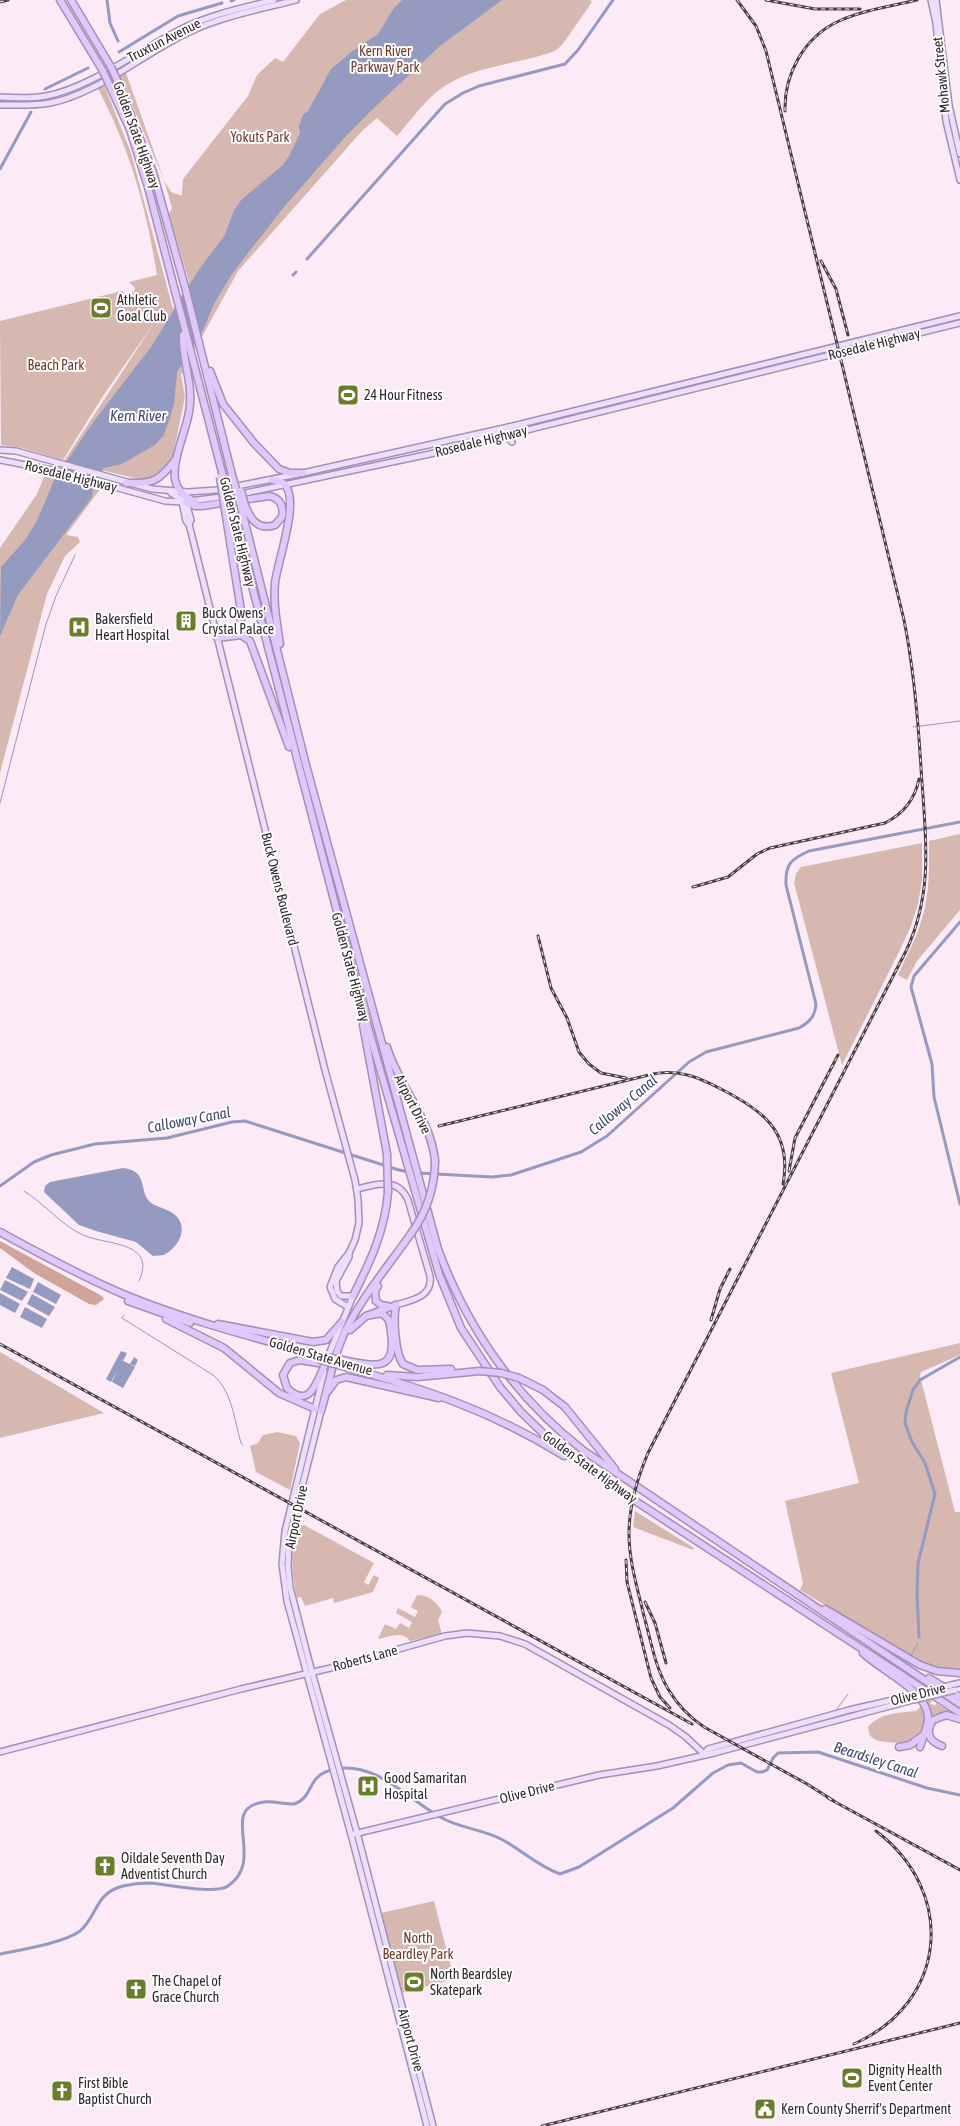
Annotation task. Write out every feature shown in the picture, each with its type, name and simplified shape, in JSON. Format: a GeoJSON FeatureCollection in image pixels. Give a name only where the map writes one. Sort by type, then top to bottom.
{"type":"FeatureCollection","features":[{"type":"Feature","properties":{"kind":"highway","name":"Golden State Highway"},"geometry":{"type":"LineString","coordinates":[[60,0],[103,71],[130,130],[142,166],[221,469],[228,510],[358,996],[455,1317],[482,1363],[512,1402],[559,1448],[614,1487],[960,1713]]}},
{"type":"Feature","properties":{"kind":"highway","name":"Golden State Highway"},"geometry":{"type":"LineString","coordinates":[[71,0],[111,67],[147,152],[243,506],[310,781],[403,1120],[427,1222],[462,1306],[499,1364],[523,1395],[559,1431],[584,1451],[960,1704]]}},
{"type":"Feature","properties":{"kind":"highway"},"geometry":{"type":"LineString","coordinates":[[184,326],[183,338],[190,380],[190,409],[177,458],[175,478],[184,499],[194,506],[269,496],[275,498],[281,504],[282,517],[275,525],[262,526],[252,520],[243,506]]}},
{"type":"Feature","properties":{"kind":"highway"},"geometry":{"type":"LineString","coordinates":[[200,349],[220,398],[232,416],[276,467],[285,472],[303,473]]}},
{"type":"Feature","properties":{"kind":"highway"},"geometry":{"type":"LineString","coordinates":[[126,483],[155,480],[166,473],[177,458]]}},
{"type":"Feature","properties":{"kind":"highway"},"geometry":{"type":"LineString","coordinates":[[272,480],[285,485],[290,508],[274,588],[284,675]]}},
{"type":"Feature","properties":{"kind":"highway"},"geometry":{"type":"LineString","coordinates":[[184,499],[195,501]]}},
{"type":"Feature","properties":{"kind":"highway"},"geometry":{"type":"LineString","coordinates":[[217,638],[236,630],[242,617],[228,510]]}},
{"type":"Feature","properties":{"kind":"highway"},"geometry":{"type":"LineString","coordinates":[[217,638],[241,635],[251,642],[298,767]]}},
{"type":"Feature","properties":{"kind":"highway","name":"Airport Drive"},"geometry":{"type":"LineString","coordinates":[[318,1410],[326,1394],[339,1347],[345,1333],[359,1309],[423,1215],[434,1182],[435,1160],[426,1124],[394,1066],[369,994]]}},
{"type":"Feature","properties":{"kind":"highway","name":"Airport Drive"},"geometry":{"type":"LineString","coordinates":[[353,1296],[380,1237],[386,1212],[388,1192],[387,1154],[358,996]]}},
{"type":"Feature","properties":{"kind":"highway","name":"Golden State Avenue"},"geometry":{"type":"LineString","coordinates":[[0,1232],[98,1283],[183,1316],[321,1360]]}},
{"type":"Feature","properties":{"kind":"highway","name":"Golden State Avenue"},"geometry":{"type":"LineString","coordinates":[[0,1236],[81,1280],[134,1303],[197,1325],[321,1360],[405,1377],[480,1370]]}},
{"type":"Feature","properties":{"kind":"highway"},"geometry":{"type":"LineString","coordinates":[[390,1264],[376,1289],[375,1299],[381,1305],[396,1305]]}},
{"type":"Feature","properties":{"kind":"highway"},"geometry":{"type":"LineString","coordinates":[[134,1303],[215,1343],[242,1361],[279,1392],[318,1410]]}},
{"type":"Feature","properties":{"kind":"highway"},"geometry":{"type":"LineString","coordinates":[[339,1347],[352,1328],[366,1316],[396,1305]]}},
{"type":"Feature","properties":{"kind":"highway"},"geometry":{"type":"LineString","coordinates":[[396,1305],[397,1351],[401,1362],[405,1366],[416,1370],[489,1371],[518,1378],[542,1390],[565,1407],[621,1476]]}},
{"type":"Feature","properties":{"kind":"highway"},"geometry":{"type":"LineString","coordinates":[[341,1363],[373,1366],[382,1364],[389,1358],[392,1346],[389,1320],[382,1313],[366,1316]]}},
{"type":"Feature","properties":{"kind":"highway"},"geometry":{"type":"LineString","coordinates":[[183,1316],[313,1342],[326,1340],[342,1322]]}},
{"type":"Feature","properties":{"kind":"highway"},"geometry":{"type":"LineString","coordinates":[[300,1360],[321,1360],[316,1387],[310,1393],[297,1395],[287,1388],[283,1375],[290,1363],[300,1360]]}},
{"type":"Feature","properties":{"kind":"highway","name":"Golden State Avenue"},"geometry":{"type":"LineString","coordinates":[[341,1363],[456,1401],[516,1428],[614,1487]]}},
{"type":"Feature","properties":{"kind":"highway"},"geometry":{"type":"LineString","coordinates":[[326,1394],[336,1380],[343,1377],[456,1401]]}},
{"type":"Feature","properties":{"kind":"highway"},"geometry":{"type":"LineString","coordinates":[[791,1592],[804,1597],[920,1665],[937,1670],[960,1673]]}},
{"type":"Feature","properties":{"kind":"highway"},"geometry":{"type":"LineString","coordinates":[[855,1645],[868,1658],[922,1699],[928,1716],[921,1747]]}},
{"type":"Feature","properties":{"kind":"highway"},"geometry":{"type":"LineString","coordinates":[[897,1662],[910,1667],[960,1698]]}},
{"type":"Feature","properties":{"kind":"highway"},"geometry":{"type":"LineString","coordinates":[[899,1748],[914,1742],[926,1731],[933,1720],[940,1716],[952,1716],[960,1720]]}},
{"type":"Feature","properties":{"kind":"highway"},"geometry":{"type":"LineString","coordinates":[[926,1731],[931,1740],[942,1746]]}},
{"type":"Feature","properties":{"kind":"main road","name":"Truxtun Avenue"},"geometry":{"type":"LineString","coordinates":[[0,97],[31,98],[56,94],[81,84],[179,30],[222,13],[274,0]]}},
{"type":"Feature","properties":{"kind":"main road","name":"Truxtun Avenue"},"geometry":{"type":"LineString","coordinates":[[0,103],[31,105],[59,101],[83,91],[202,26],[296,0]]}},
{"type":"Feature","properties":{"kind":"main road","name":"Mohawk Street"},"geometry":{"type":"LineString","coordinates":[[933,0],[950,109],[960,154]]}},
{"type":"Feature","properties":{"kind":"main road","name":"Mohawk Street"},"geometry":{"type":"LineString","coordinates":[[933,0],[946,116],[960,180]]}},
{"type":"Feature","properties":{"kind":"main road"},"geometry":{"type":"LineString","coordinates":[[151,54],[152,49],[172,37],[179,30]]}},
{"type":"Feature","properties":{"kind":"main road"},"geometry":{"type":"LineString","coordinates":[[0,103],[28,102],[31,98]]}},
{"type":"Feature","properties":{"kind":"main road","name":"Rosedale Highway"},"geometry":{"type":"LineString","coordinates":[[0,460],[57,471],[165,501],[184,499],[194,492],[272,480],[508,427],[960,316]]}},
{"type":"Feature","properties":{"kind":"main road","name":"Rosedale Highway"},"geometry":{"type":"LineString","coordinates":[[195,501],[285,485],[462,445],[960,323]]}},
{"type":"Feature","properties":{"kind":"main road"},"geometry":{"type":"LineString","coordinates":[[592,413],[599,405]]}},
{"type":"Feature","properties":{"kind":"main road"},"geometry":{"type":"LineString","coordinates":[[462,445],[472,439],[504,431],[508,427]]}},
{"type":"Feature","properties":{"kind":"main road"},"geometry":{"type":"LineString","coordinates":[[462,445],[472,445],[508,438],[512,442]]}},
{"type":"Feature","properties":{"kind":"main road","name":"Rosedale Highway"},"geometry":{"type":"LineString","coordinates":[[0,450],[16,451],[110,479],[166,491],[184,499]]}},
{"type":"Feature","properties":{"kind":"main road","name":"Buck Owens Boulevard"},"geometry":{"type":"LineString","coordinates":[[184,499],[191,520],[189,524],[325,1070],[357,1189],[359,1223],[355,1240],[349,1253],[338,1267],[330,1287],[335,1299],[348,1307]]}},
{"type":"Feature","properties":{"kind":"main road"},"geometry":{"type":"LineString","coordinates":[[357,1189],[381,1183],[394,1185],[404,1193],[408,1200],[431,1283],[423,1295],[396,1305]]}},
{"type":"Feature","properties":{"kind":"main road","name":"Buck Owens Boulevard"},"geometry":{"type":"LineString","coordinates":[[349,1253],[349,1257],[337,1277],[336,1288],[341,1296],[353,1296]]}},
{"type":"Feature","properties":{"kind":"main road","name":"Airport Drive"},"geometry":{"type":"LineString","coordinates":[[353,1296],[342,1322],[321,1360],[318,1410],[286,1526],[282,1554],[284,1587],[354,1834],[433,2126]]}},
{"type":"Feature","properties":{"kind":"main road","name":"Roberts Lane"},"geometry":{"type":"LineString","coordinates":[[0,1752],[451,1635],[474,1633],[500,1636],[533,1648],[669,1725],[686,1737],[704,1754]]}},
{"type":"Feature","properties":{"kind":"main road","name":"Olive Drive"},"geometry":{"type":"LineString","coordinates":[[704,1754],[708,1749],[829,1716],[955,1688],[960,1683]]}},
{"type":"Feature","properties":{"kind":"main road","name":"Olive Drive"},"geometry":{"type":"LineString","coordinates":[[354,1834],[596,1776],[657,1766],[704,1754],[714,1754],[912,1698]]}},
{"type":"Feature","properties":{"kind":"main road"},"geometry":{"type":"LineString","coordinates":[[788,1733],[793,1728],[825,1719],[829,1716]]}},
{"type":"Feature","properties":{"kind":"main road","name":"Airport Drive"},"geometry":{"type":"LineString","coordinates":[[354,1834],[427,2126]]}},
{"type":"Feature","properties":{"kind":"green space"},"geometry":{"type":"Polygon","coordinates":[[[346,0],[590,0],[592,2],[562,45],[555,51],[480,70],[452,82],[439,90],[397,136],[377,118],[362,131],[238,271],[181,375],[185,397],[172,460],[160,474],[142,480],[64,461],[156,320],[103,396],[63,460],[22,448],[1,445],[0,321],[122,291],[127,294],[134,292],[135,288],[129,282],[157,275],[148,225],[128,156],[109,110],[97,87],[104,84],[131,153],[173,309],[189,282],[169,214],[172,208],[164,180],[171,192],[182,196],[183,179],[248,96],[257,75],[275,58],[283,62],[320,14],[346,0]]]}},
{"type":"Feature","properties":{"kind":"green space"},"geometry":{"type":"Polygon","coordinates":[[[126,73],[164,180],[120,76],[126,73]]]}},
{"type":"Feature","properties":{"kind":"green space"},"geometry":{"type":"Polygon","coordinates":[[[40,472],[101,488],[66,535],[78,537],[80,542],[65,556],[47,594],[0,773],[0,548],[37,494],[44,477],[40,472]]]}},
{"type":"Feature","properties":{"kind":"green space"},"geometry":{"type":"Polygon","coordinates":[[[960,834],[960,910],[917,961],[907,980],[898,975],[917,933],[925,909],[929,880],[929,841],[960,834]]]}},
{"type":"Feature","properties":{"kind":"green space"},"geometry":{"type":"Polygon","coordinates":[[[922,843],[922,880],[918,904],[911,926],[842,1065],[794,883],[796,874],[801,867],[922,843]]]}},
{"type":"Feature","properties":{"kind":"green space"},"geometry":{"type":"Polygon","coordinates":[[[960,1343],[960,1355],[921,1372],[920,1376],[955,1512],[960,1512],[960,1669],[938,1667],[917,1661],[800,1590],[803,1583],[785,1501],[859,1483],[831,1373],[960,1343]]]}},
{"type":"Feature","properties":{"kind":"green space"},"geometry":{"type":"Polygon","coordinates":[[[0,1352],[104,1413],[0,1438],[0,1352]]]}},
{"type":"Feature","properties":{"kind":"green space"},"geometry":{"type":"Polygon","coordinates":[[[277,1432],[296,1436],[300,1443],[290,1490],[256,1472],[250,1446],[258,1443],[263,1435],[277,1432]]]}},
{"type":"Feature","properties":{"kind":"green space"},"geometry":{"type":"Polygon","coordinates":[[[635,1511],[694,1548],[693,1550],[633,1527],[635,1511]]]}},
{"type":"Feature","properties":{"kind":"green space"},"geometry":{"type":"Polygon","coordinates":[[[299,1525],[304,1525],[374,1563],[364,1582],[368,1585],[374,1575],[379,1578],[373,1592],[334,1603],[333,1598],[305,1606],[301,1597],[297,1598],[293,1571],[293,1540],[299,1525]]]}},
{"type":"Feature","properties":{"kind":"green space"},"geometry":{"type":"Polygon","coordinates":[[[417,1595],[429,1598],[440,1608],[442,1612],[438,1620],[442,1634],[410,1641],[399,1635],[378,1639],[385,1624],[396,1629],[400,1623],[409,1628],[412,1622],[396,1613],[398,1608],[415,1617],[418,1611],[411,1607],[417,1595]]]}},
{"type":"Feature","properties":{"kind":"green space"},"geometry":{"type":"Polygon","coordinates":[[[929,1699],[932,1701],[930,1704],[936,1705],[936,1703],[948,1711],[932,1719],[924,1701],[929,1699]]]}},
{"type":"Feature","properties":{"kind":"green space"},"geometry":{"type":"Polygon","coordinates":[[[922,1705],[924,1723],[918,1736],[905,1742],[896,1743],[879,1741],[869,1734],[868,1727],[879,1718],[891,1714],[916,1711],[922,1705]]]}},
{"type":"Feature","properties":{"kind":"green space","name":"North Beardley Park"},"geometry":{"type":"Polygon","coordinates":[[[434,1901],[454,1979],[402,1993],[381,1913],[434,1901]]]}},
{"type":"Feature","properties":{"kind":"shaded area"},"geometry":{"type":"Polygon","coordinates":[[[0,1241],[102,1296],[104,1299],[96,1305],[89,1304],[34,1273],[0,1248],[0,1241]]]}},
{"type":"Feature","properties":{"kind":"water","name":"Kern River"},"geometry":{"type":"Polygon","coordinates":[[[402,0],[502,0],[440,46],[375,107],[346,136],[284,207],[234,271],[215,302],[203,330],[177,372],[174,405],[164,435],[155,445],[122,464],[104,468],[93,489],[92,497],[18,595],[0,636],[1,567],[25,540],[37,521],[55,478],[94,421],[151,347],[200,268],[225,235],[234,210],[242,199],[283,165],[300,133],[299,126],[303,115],[308,111],[331,69],[378,34],[394,8],[402,0]]]}},
{"type":"Feature","properties":{"kind":"water"},"geometry":{"type":"Polygon","coordinates":[[[123,1168],[137,1173],[142,1182],[146,1197],[150,1202],[171,1212],[179,1219],[182,1231],[181,1236],[174,1247],[164,1255],[153,1256],[136,1242],[79,1225],[44,1192],[45,1186],[50,1182],[123,1168]]]}},
{"type":"Feature","properties":{"kind":"water"},"geometry":{"type":"Polygon","coordinates":[[[12,1267],[34,1279],[30,1289],[6,1278],[12,1267]]]}},
{"type":"Feature","properties":{"kind":"water"},"geometry":{"type":"Polygon","coordinates":[[[5,1280],[28,1292],[22,1301],[0,1290],[5,1280]]]}},
{"type":"Feature","properties":{"kind":"water"},"geometry":{"type":"Polygon","coordinates":[[[38,1282],[61,1295],[56,1304],[33,1292],[38,1282]]]}},
{"type":"Feature","properties":{"kind":"water"},"geometry":{"type":"Polygon","coordinates":[[[0,1293],[20,1304],[15,1313],[0,1305],[0,1293]]]}},
{"type":"Feature","properties":{"kind":"water"},"geometry":{"type":"Polygon","coordinates":[[[32,1294],[55,1307],[49,1316],[27,1304],[32,1294]]]}},
{"type":"Feature","properties":{"kind":"water"},"geometry":{"type":"Polygon","coordinates":[[[25,1307],[47,1319],[42,1328],[20,1317],[25,1307]]]}},
{"type":"Feature","properties":{"kind":"water"},"geometry":{"type":"Polygon","coordinates":[[[121,1351],[127,1353],[123,1361],[135,1367],[123,1388],[112,1382],[117,1371],[111,1382],[106,1379],[121,1351]]]}},
{"type":"Feature","properties":{"kind":"water"},"geometry":{"type":"Polygon","coordinates":[[[134,1357],[138,1360],[135,1366],[130,1364],[134,1357]]]}},
{"type":"Feature","properties":{"kind":"waterway"},"geometry":{"type":"LineString","coordinates":[[107,0],[110,23],[118,41]]}},
{"type":"Feature","properties":{"kind":"waterway"},"geometry":{"type":"LineString","coordinates":[[307,259],[445,104],[479,86],[565,64],[578,50],[613,0]]}},
{"type":"Feature","properties":{"kind":"waterway"},"geometry":{"type":"LineString","coordinates":[[119,52],[178,16],[222,3]]}},
{"type":"Feature","properties":{"kind":"waterway"},"geometry":{"type":"LineString","coordinates":[[45,89],[88,68]]}},
{"type":"Feature","properties":{"kind":"waterway"},"geometry":{"type":"LineString","coordinates":[[0,169],[31,112]]}},
{"type":"Feature","properties":{"kind":"waterway"},"geometry":{"type":"LineString","coordinates":[[293,275],[296,272]]}},
{"type":"Feature","properties":{"kind":"waterway"},"geometry":{"type":"LineString","coordinates":[[0,803],[46,624],[56,596],[75,555]]}},
{"type":"Feature","properties":{"kind":"waterway"},"geometry":{"type":"LineString","coordinates":[[913,727],[960,721]]}},
{"type":"Feature","properties":{"kind":"waterway","name":"Calloway Canal"},"geometry":{"type":"LineString","coordinates":[[418,1173],[492,1177],[511,1175],[581,1152],[607,1136],[689,1062],[706,1052],[803,1026],[813,1015],[816,1004],[786,885],[790,863],[809,851],[960,822]]}},
{"type":"Feature","properties":{"kind":"waterway"},"geometry":{"type":"LineString","coordinates":[[960,922],[914,976],[911,987],[932,1064],[934,1097],[960,1204]]}},
{"type":"Feature","properties":{"kind":"waterway","name":"Calloway Canal"},"geometry":{"type":"LineString","coordinates":[[0,1186],[34,1162],[51,1155],[95,1144],[167,1138],[232,1122],[245,1121],[409,1172]]}},
{"type":"Feature","properties":{"kind":"waterway"},"geometry":{"type":"LineString","coordinates":[[24,1191],[75,1231],[89,1237],[132,1249],[140,1256],[143,1263],[139,1281]]}},
{"type":"Feature","properties":{"kind":"waterway"},"geometry":{"type":"LineString","coordinates":[[124,1315],[122,1318],[213,1375],[228,1397],[243,1445]]}},
{"type":"Feature","properties":{"kind":"waterway"},"geometry":{"type":"LineString","coordinates":[[919,1637],[918,1563],[935,1494],[925,1463],[912,1442],[905,1423],[906,1412],[913,1390],[920,1380],[960,1357]]}},
{"type":"Feature","properties":{"kind":"waterway"},"geometry":{"type":"LineString","coordinates":[[911,1655],[918,1643]]}},
{"type":"Feature","properties":{"kind":"waterway"},"geometry":{"type":"LineString","coordinates":[[837,1709],[848,1694]]}},
{"type":"Feature","properties":{"kind":"waterway","name":"Beardsley Canal"},"geometry":{"type":"LineString","coordinates":[[0,1954],[42,1946],[73,1935],[86,1925],[107,1894],[123,1886],[149,1883],[202,1889],[228,1886],[239,1875],[243,1862],[242,1824],[244,1814],[251,1806],[264,1802],[294,1804],[301,1801],[319,1776],[335,1769],[350,1768],[364,1770],[377,1776],[440,1817],[501,1839],[560,1874],[579,1867],[673,1808],[713,1773],[728,1765],[741,1763],[757,1772],[762,1772],[767,1770],[778,1753],[818,1752],[927,1788],[960,1795]]}},
{"type":"Feature","properties":{"kind":"railway"},"geometry":{"type":"LineString","coordinates":[[0,2],[8,0]]}},
{"type":"Feature","properties":{"kind":"railway"},"geometry":{"type":"LineString","coordinates":[[737,0],[756,26],[766,51],[904,620],[913,675],[918,731],[926,838],[925,883],[915,928],[906,951],[648,1453],[632,1502],[629,1544],[634,1576],[657,1663],[668,1689],[679,1705],[704,1727],[834,1801]]}},
{"type":"Feature","properties":{"kind":"railway"},"geometry":{"type":"LineString","coordinates":[[766,0],[815,9],[860,9]]}},
{"type":"Feature","properties":{"kind":"railway"},"geometry":{"type":"LineString","coordinates":[[785,111],[788,84],[792,70],[806,47],[816,37],[827,28],[848,17],[917,0]]}},
{"type":"Feature","properties":{"kind":"railway"},"geometry":{"type":"LineString","coordinates":[[821,261],[836,289],[848,335]]}},
{"type":"Feature","properties":{"kind":"railway"},"geometry":{"type":"LineString","coordinates":[[693,887],[728,877],[757,854],[770,848],[885,823],[907,805],[915,793],[919,779]]}},
{"type":"Feature","properties":{"kind":"railway"},"geometry":{"type":"LineString","coordinates":[[538,936],[551,988],[567,1018],[579,1052],[589,1064],[601,1073],[626,1078]]}},
{"type":"Feature","properties":{"kind":"railway"},"geometry":{"type":"LineString","coordinates":[[789,1171],[795,1138],[838,1055]]}},
{"type":"Feature","properties":{"kind":"railway"},"geometry":{"type":"LineString","coordinates":[[439,1126],[653,1074],[679,1073],[703,1080],[734,1096],[748,1104],[770,1124],[778,1136],[783,1150],[785,1166],[783,1184]]}},
{"type":"Feature","properties":{"kind":"railway"},"geometry":{"type":"LineString","coordinates":[[711,1320],[720,1289],[730,1269]]}},
{"type":"Feature","properties":{"kind":"railway"},"geometry":{"type":"LineString","coordinates":[[0,1344],[692,1724]]}},
{"type":"Feature","properties":{"kind":"railway"},"geometry":{"type":"LineString","coordinates":[[626,1560],[627,1582],[651,1678],[660,1697],[670,1708]]}},
{"type":"Feature","properties":{"kind":"railway"},"geometry":{"type":"LineString","coordinates":[[645,1602],[655,1623],[666,1663]]}},
{"type":"Feature","properties":{"kind":"railway"},"geometry":{"type":"LineString","coordinates":[[828,1798],[960,1870]]}},
{"type":"Feature","properties":{"kind":"railway"},"geometry":{"type":"LineString","coordinates":[[854,2044],[885,2025],[908,2002],[924,1974],[931,1945],[929,1914],[920,1884],[902,1856],[876,1831]]}},
{"type":"Feature","properties":{"kind":"railway"},"geometry":{"type":"LineString","coordinates":[[542,2126],[960,2023]]}},
{"type":"Feature","properties":{"kind":"place","name":"Athletic Goal Club"},"geometry":{"type":"Point","coordinates":[101,308]}},
{"type":"Feature","properties":{"kind":"place","name":"24 Hour Fitness"},"geometry":{"type":"Point","coordinates":[348,395]}},
{"type":"Feature","properties":{"kind":"place","name":"Buck Owens' Crystal Palace"},"geometry":{"type":"Point","coordinates":[186,621]}},
{"type":"Feature","properties":{"kind":"place","name":"Bakersfield Heart Hospital"},"geometry":{"type":"Point","coordinates":[79,627]}},
{"type":"Feature","properties":{"kind":"place","name":"Good Samaritan Hospital"},"geometry":{"type":"Point","coordinates":[368,1786]}},
{"type":"Feature","properties":{"kind":"place","name":"Oildale Seventh Day Adventist Church"},"geometry":{"type":"Point","coordinates":[105,1866]}},
{"type":"Feature","properties":{"kind":"place","name":"North Beardsley Skatepark"},"geometry":{"type":"Point","coordinates":[414,1982]}},
{"type":"Feature","properties":{"kind":"place","name":"The Chapel of Grace Church"},"geometry":{"type":"Point","coordinates":[136,1989]}},
{"type":"Feature","properties":{"kind":"place","name":"Dignity Health Event Center"},"geometry":{"type":"Point","coordinates":[852,2078]}},
{"type":"Feature","properties":{"kind":"place","name":"First Bible Baptist Church"},"geometry":{"type":"Point","coordinates":[62,2091]}},
{"type":"Feature","properties":{"kind":"place","name":"Kern County Sherrif's Department"},"geometry":{"type":"Point","coordinates":[765,2109]}},
{"type":"Feature","properties":{"kind":"park label","name":"Kern River Parkway Park"},"geometry":{"type":"Point","coordinates":[385,59]}},
{"type":"Feature","properties":{"kind":"park label","name":"Yokuts Park"},"geometry":{"type":"Point","coordinates":[260,137]}},
{"type":"Feature","properties":{"kind":"park label","name":"Beach Park"},"geometry":{"type":"Point","coordinates":[56,365]}}]}
